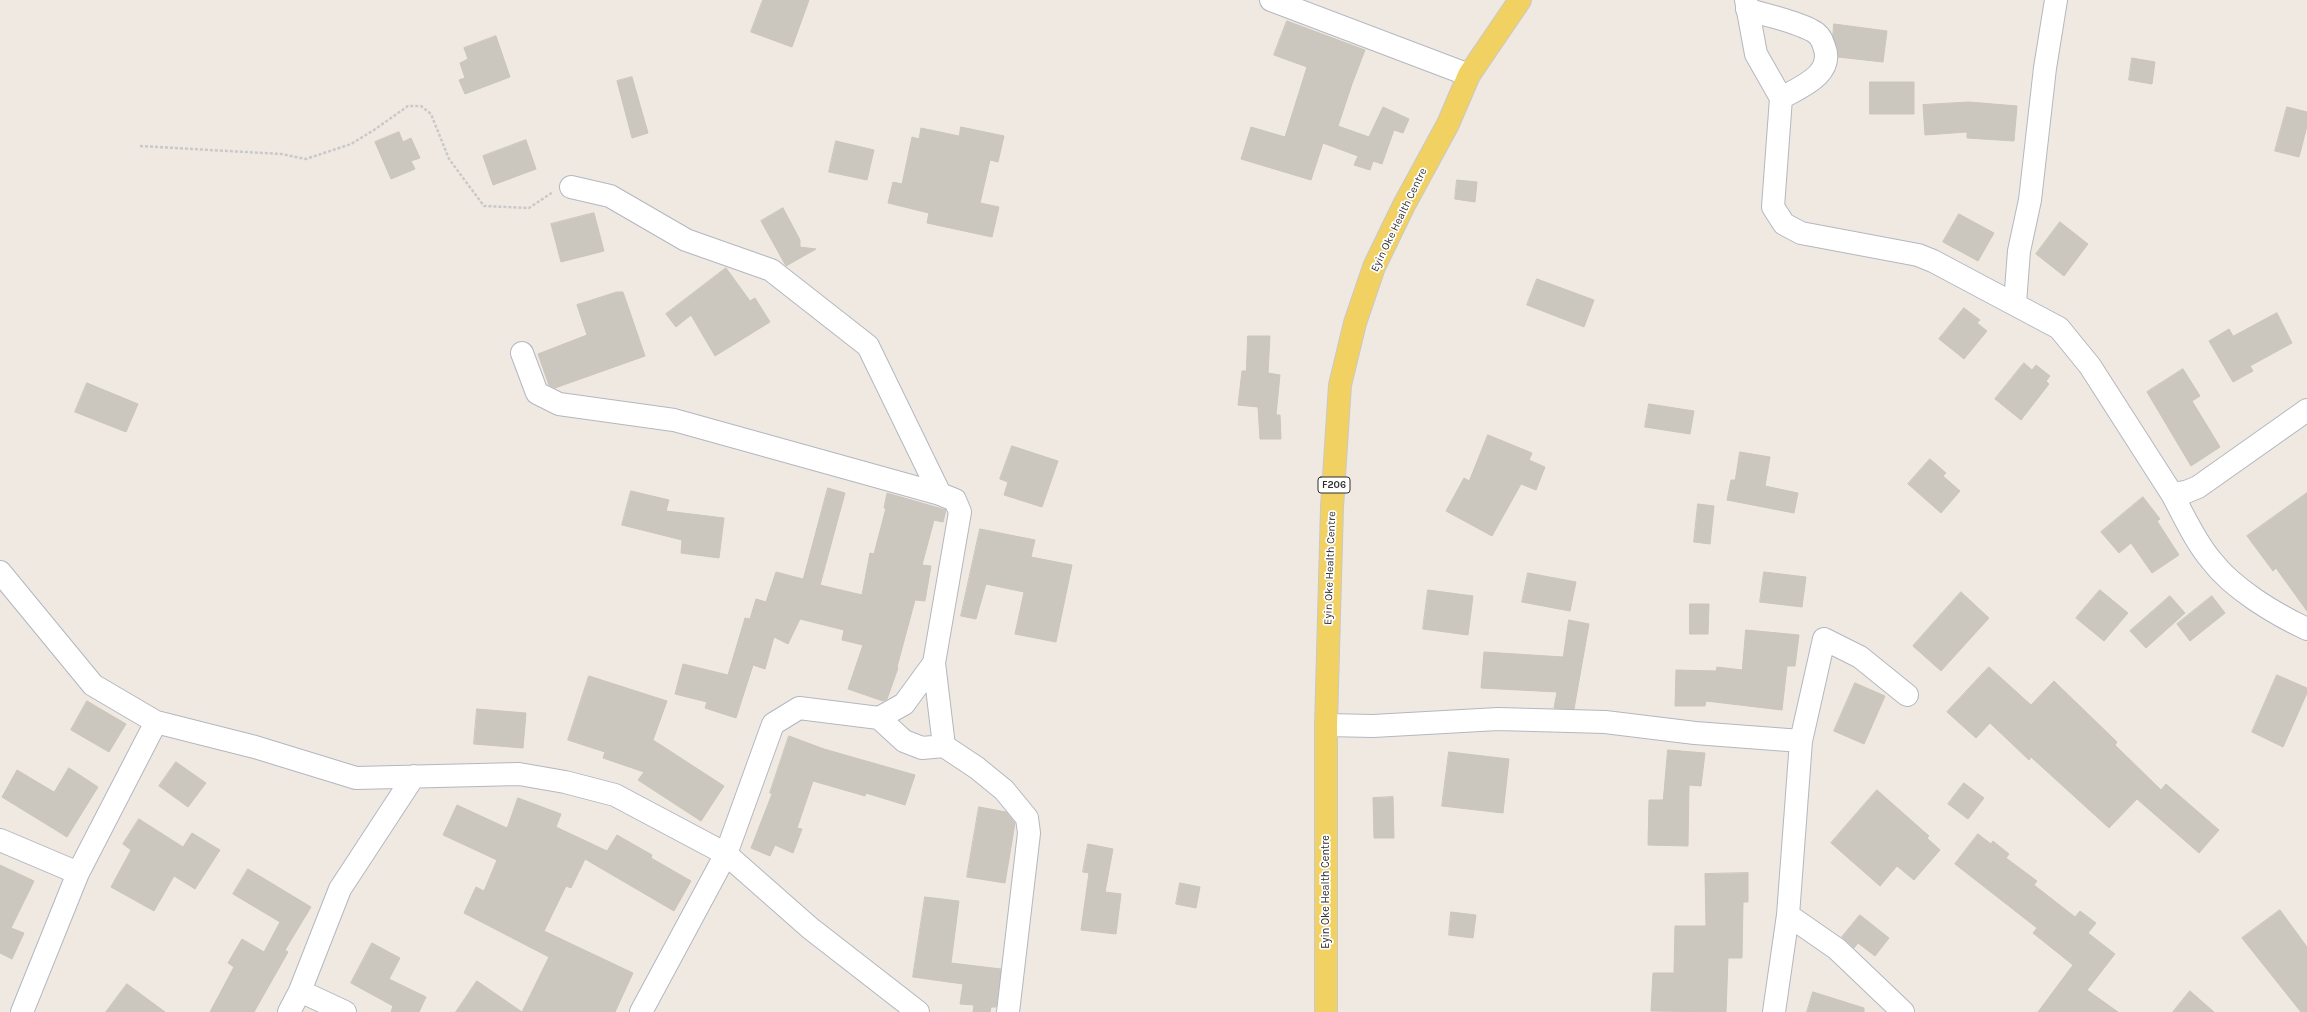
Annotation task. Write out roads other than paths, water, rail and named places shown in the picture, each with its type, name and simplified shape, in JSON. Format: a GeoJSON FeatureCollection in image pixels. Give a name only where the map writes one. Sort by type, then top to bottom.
{"type":"FeatureCollection","features":[{"type":"Feature","properties":{"kind":"main road","name":"Eyin Oke Health Centre"},"geometry":{"type":"LineString","coordinates":[[1326,1012],[1326,725],[1332,507],[1340,385],[1355,323],[1374,267],[1404,205],[1448,124],[1469,75],[1520,0]]}},
{"type":"Feature","properties":{"kind":"street"},"geometry":{"type":"LineString","coordinates":[[1271,0],[1469,75]]}},
{"type":"Feature","properties":{"kind":"street"},"geometry":{"type":"LineString","coordinates":[[2015,303],[2019,251],[2030,200],[2045,68],[2056,0]]}},
{"type":"Feature","properties":{"kind":"street"},"geometry":{"type":"LineString","coordinates":[[1746,5],[1812,30],[1822,38],[1828,54],[1823,71],[1805,85],[1781,98]]}},
{"type":"Feature","properties":{"kind":"street"},"geometry":{"type":"LineString","coordinates":[[1746,5],[1756,54],[1781,98],[1773,207],[1784,224],[1801,233],[1918,255],[1933,261],[2015,303],[2059,328],[2090,366],[2172,494],[2211,560],[2241,589],[2288,620],[2307,629]]}},
{"type":"Feature","properties":{"kind":"street"},"geometry":{"type":"LineString","coordinates":[[571,187],[610,196],[686,240],[771,270],[803,293],[868,346],[940,494]]}},
{"type":"Feature","properties":{"kind":"street"},"geometry":{"type":"LineString","coordinates":[[522,353],[537,393],[559,404],[674,420],[940,494],[955,500],[960,512],[934,663],[944,746]]}},
{"type":"Feature","properties":{"kind":"street"},"geometry":{"type":"LineString","coordinates":[[2172,494],[2186,492],[2198,487],[2307,410]]}},
{"type":"Feature","properties":{"kind":"street"},"geometry":{"type":"LineString","coordinates":[[0,572],[93,685],[156,722],[255,748],[356,778],[519,774],[565,782],[615,795],[726,854],[810,928],[918,1012]]}},
{"type":"Feature","properties":{"kind":"street"},"geometry":{"type":"LineString","coordinates":[[1774,1012],[1788,915],[1801,741],[1824,639],[1860,657],[1907,695]]}},
{"type":"Feature","properties":{"kind":"street"},"geometry":{"type":"LineString","coordinates":[[879,718],[904,704],[934,663]]}},
{"type":"Feature","properties":{"kind":"street"},"geometry":{"type":"LineString","coordinates":[[641,1012],[726,854],[773,724],[799,708],[879,718],[904,740],[922,748],[944,746],[977,768],[1004,790],[1028,818],[1030,833],[1008,1012]]}},
{"type":"Feature","properties":{"kind":"street"},"geometry":{"type":"LineString","coordinates":[[1326,725],[1373,726],[1498,719],[1605,722],[1695,733],[1801,741]]}},
{"type":"Feature","properties":{"kind":"street"},"geometry":{"type":"LineString","coordinates":[[22,1012],[78,873],[156,722]]}},
{"type":"Feature","properties":{"kind":"street"},"geometry":{"type":"LineString","coordinates":[[289,1012],[300,991],[340,889],[414,776]]}},
{"type":"Feature","properties":{"kind":"street"},"geometry":{"type":"LineString","coordinates":[[0,840],[78,873]]}},
{"type":"Feature","properties":{"kind":"street"},"geometry":{"type":"LineString","coordinates":[[1788,915],[1837,949],[1903,1012]]}},
{"type":"Feature","properties":{"kind":"street"},"geometry":{"type":"LineString","coordinates":[[300,991],[344,1012]]}}]}
